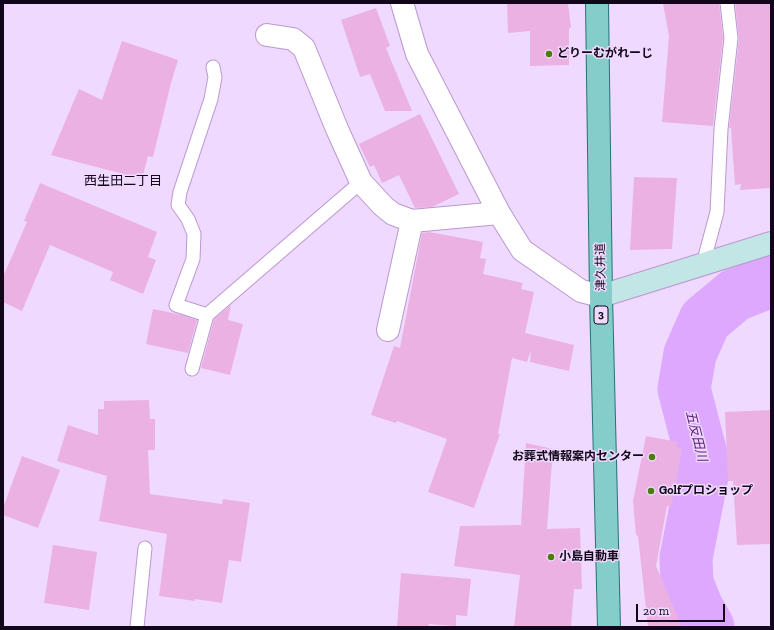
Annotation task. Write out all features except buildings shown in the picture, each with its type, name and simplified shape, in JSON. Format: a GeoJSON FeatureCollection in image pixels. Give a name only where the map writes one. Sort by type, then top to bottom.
{"type":"FeatureCollection","features":[{"type":"Feature","properties":{"kind":"main road","name":"津久井道"},"geometry":{"type":"LineString","coordinates":[[596,3],[609,627]]}},
{"type":"Feature","properties":{"kind":"street"},"geometry":{"type":"LineString","coordinates":[[402,3],[417,54],[499,213],[522,250],[581,290],[601,296],[771,243]]}},
{"type":"Feature","properties":{"kind":"street"},"geometry":{"type":"LineString","coordinates":[[267,35],[293,39],[304,48],[337,129],[361,182],[383,206],[393,214],[412,221],[499,213]]}},
{"type":"Feature","properties":{"kind":"street"},"geometry":{"type":"LineString","coordinates":[[388,330],[412,221]]}},
{"type":"Feature","properties":{"kind":"lane"},"geometry":{"type":"LineString","coordinates":[[703,264],[717,212],[721,129],[731,38],[727,3]]}},
{"type":"Feature","properties":{"kind":"lane"},"geometry":{"type":"LineString","coordinates":[[207,315],[176,305],[193,259],[194,234],[188,219],[178,205],[180,192],[211,99],[215,77],[212,67]]}},
{"type":"Feature","properties":{"kind":"lane"},"geometry":{"type":"LineString","coordinates":[[192,369],[207,315],[361,182]]}},
{"type":"Feature","properties":{"kind":"lane"},"geometry":{"type":"LineString","coordinates":[[137,627],[145,548]]}},
{"type":"Feature","properties":{"kind":"waterway","name":"五反田川"},"geometry":{"type":"LineString","coordinates":[[708,627],[697,608],[687,583],[686,558],[704,466],[684,389],[690,354],[705,320],[735,295],[771,281]]}},
{"type":"Feature","properties":{"kind":"place","name":"どりーむがれーじ"},"geometry":{"type":"Point","coordinates":[549,54]}},
{"type":"Feature","properties":{"kind":"place","name":"お葬式情報案内センター"},"geometry":{"type":"Point","coordinates":[652,457]}},
{"type":"Feature","properties":{"kind":"place","name":"Golfプロショップ"},"geometry":{"type":"Point","coordinates":[651,491]}},
{"type":"Feature","properties":{"kind":"place","name":"小島自動車"},"geometry":{"type":"Point","coordinates":[551,557]}},
{"type":"Feature","properties":{"kind":"district","name":"西生田二丁目"},"geometry":{"type":"Point","coordinates":[123,181]}}]}
